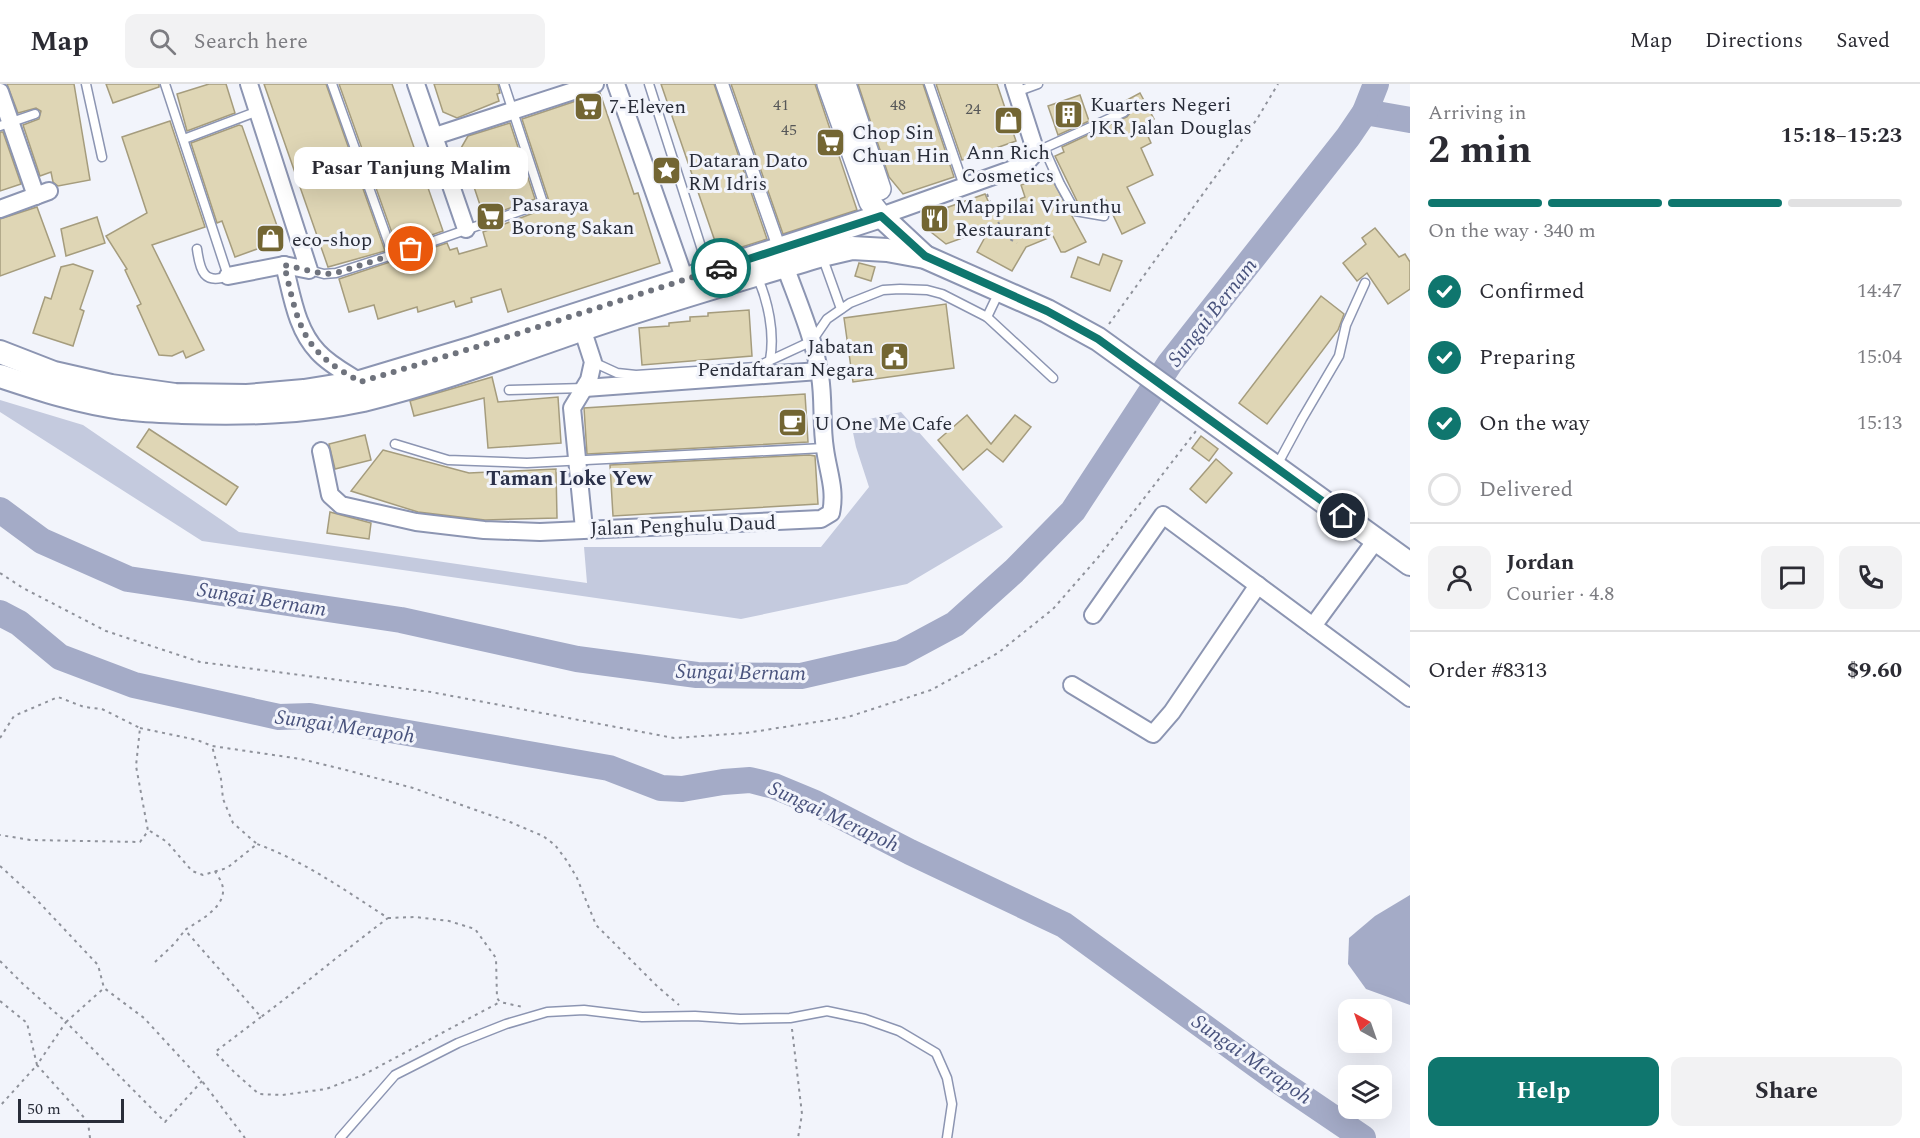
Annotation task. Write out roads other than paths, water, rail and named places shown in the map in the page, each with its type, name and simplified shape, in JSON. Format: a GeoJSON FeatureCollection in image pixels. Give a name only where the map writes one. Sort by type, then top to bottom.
{"type":"FeatureCollection","features":[{"type":"Feature","properties":{"kind":"main road"},"geometry":{"type":"LineString","coordinates":[[0,352],[54,373],[111,386],[175,395],[247,396],[304,391],[360,382],[473,348],[756,275],[783,258],[881,216]]}},
{"type":"Feature","properties":{"kind":"main road"},"geometry":{"type":"LineString","coordinates":[[852,248],[881,216]]}},
{"type":"Feature","properties":{"kind":"main road"},"geometry":{"type":"LineString","coordinates":[[881,216],[925,256]]}},
{"type":"Feature","properties":{"kind":"main road"},"geometry":{"type":"LineString","coordinates":[[0,376],[37,389],[122,408],[219,413],[266,413],[314,408],[362,400],[539,346],[580,322],[685,280],[730,265],[822,255],[852,248],[887,250],[925,256],[1047,311],[1106,345],[1410,564]]}},
{"type":"Feature","properties":{"kind":"street"},"geometry":{"type":"LineString","coordinates":[[228,276],[284,265],[309,270],[249,84]]}},
{"type":"Feature","properties":{"kind":"street"},"geometry":{"type":"LineString","coordinates":[[416,84],[466,229]]}},
{"type":"Feature","properties":{"kind":"street"},"geometry":{"type":"LineString","coordinates":[[435,136],[596,84]]}},
{"type":"Feature","properties":{"kind":"street"},"geometry":{"type":"LineString","coordinates":[[616,84],[685,280]]}},
{"type":"Feature","properties":{"kind":"street"},"geometry":{"type":"LineString","coordinates":[[722,84],[783,258]]}},
{"type":"Feature","properties":{"kind":"street"},"geometry":{"type":"LineString","coordinates":[[828,84],[870,202],[881,216]]}},
{"type":"Feature","properties":{"kind":"street"},"geometry":{"type":"LineString","coordinates":[[845,84],[883,197],[881,216]]}},
{"type":"Feature","properties":{"kind":"street"},"geometry":{"type":"LineString","coordinates":[[881,216],[1028,161],[1039,150],[1033,140],[1015,88]]}},
{"type":"Feature","properties":{"kind":"street"},"geometry":{"type":"LineString","coordinates":[[0,92],[5,124],[43,194],[0,209]]}},
{"type":"Feature","properties":{"kind":"street","name":"Jalan Penghulu Daud"},"geometry":{"type":"LineString","coordinates":[[321,452],[330,495],[341,505],[416,522],[484,530],[540,532],[821,519],[831,513],[834,497],[824,448],[824,406],[819,371],[812,341],[783,258]]}},
{"type":"Feature","properties":{"kind":"street"},"geometry":{"type":"LineString","coordinates":[[284,265],[298,321],[304,334],[318,353],[360,382]]}},
{"type":"Feature","properties":{"kind":"street"},"geometry":{"type":"LineString","coordinates":[[580,322],[593,362],[585,388],[572,408],[584,529]]}},
{"type":"Feature","properties":{"kind":"street"},"geometry":{"type":"LineString","coordinates":[[585,388],[819,371]]}},
{"type":"Feature","properties":{"kind":"street"},"geometry":{"type":"LineString","coordinates":[[1093,615],[1162,515],[1410,698]]}},
{"type":"Feature","properties":{"kind":"street"},"geometry":{"type":"LineString","coordinates":[[1313,626],[1376,540]]}},
{"type":"Feature","properties":{"kind":"street"},"geometry":{"type":"LineString","coordinates":[[1072,685],[1153,734],[1172,712],[1258,585]]}},
{"type":"Feature","properties":{"kind":"lane"},"geometry":{"type":"LineString","coordinates":[[86,84],[102,157]]}},
{"type":"Feature","properties":{"kind":"lane"},"geometry":{"type":"LineString","coordinates":[[165,84],[228,276],[217,280],[210,279],[203,273],[196,249]]}},
{"type":"Feature","properties":{"kind":"lane"},"geometry":{"type":"LineString","coordinates":[[332,84],[393,255]]}},
{"type":"Feature","properties":{"kind":"lane"},"geometry":{"type":"LineString","coordinates":[[309,270],[324,274],[336,273],[543,203],[504,84]]}},
{"type":"Feature","properties":{"kind":"lane"},"geometry":{"type":"LineString","coordinates":[[649,84],[703,253],[730,265]]}},
{"type":"Feature","properties":{"kind":"lane"},"geometry":{"type":"LineString","coordinates":[[929,84],[964,186]]}},
{"type":"Feature","properties":{"kind":"lane"},"geometry":{"type":"LineString","coordinates":[[1015,88],[1038,84]]}},
{"type":"Feature","properties":{"kind":"lane"},"geometry":{"type":"LineString","coordinates":[[184,139],[258,111]]}},
{"type":"Feature","properties":{"kind":"lane"},"geometry":{"type":"LineString","coordinates":[[1104,216],[1075,211],[1039,150],[1124,112]]}},
{"type":"Feature","properties":{"kind":"lane"},"geometry":{"type":"LineString","coordinates":[[5,124],[35,114]]}},
{"type":"Feature","properties":{"kind":"lane"},"geometry":{"type":"LineString","coordinates":[[647,170],[674,161]]}},
{"type":"Feature","properties":{"kind":"lane"},"geometry":{"type":"LineString","coordinates":[[822,255],[841,309]]}},
{"type":"Feature","properties":{"kind":"lane"},"geometry":{"type":"LineString","coordinates":[[756,275],[767,302],[773,345],[770,360]]}},
{"type":"Feature","properties":{"kind":"lane"},"geometry":{"type":"LineString","coordinates":[[1276,468],[1339,356],[1346,325],[1365,283]]}},
{"type":"Feature","properties":{"kind":"lane"},"geometry":{"type":"LineString","coordinates":[[593,362],[617,373],[636,375],[756,367],[812,341],[826,319],[864,296],[883,290],[900,289],[927,290],[942,294],[987,317],[1053,378]]}},
{"type":"Feature","properties":{"kind":"lane"},"geometry":{"type":"LineString","coordinates":[[987,317],[1000,291]]}},
{"type":"Feature","properties":{"kind":"lane"},"geometry":{"type":"LineString","coordinates":[[509,390],[585,388]]}},
{"type":"Feature","properties":{"kind":"lane"},"geometry":{"type":"LineString","coordinates":[[395,444],[448,460],[528,464],[824,448]]}},
{"type":"Feature","properties":{"kind":"lane"},"geometry":{"type":"LineString","coordinates":[[340,1138],[395,1075],[458,1043],[506,1024],[547,1012],[584,1010],[642,1017],[695,1016],[740,1019],[790,1018],[827,1011],[865,1019],[899,1031],[936,1053],[947,1078],[952,1104],[947,1138]]}},
{"type":"Feature","properties":{"kind":"waterway","name":"Sungai Bernam"},"geometry":{"type":"LineString","coordinates":[[0,510],[42,541],[128,579],[401,620],[577,659],[697,675],[801,676],[901,653],[955,624],[1014,571],[1073,511],[1170,363],[1348,137],[1365,112],[1376,84]]}},
{"type":"Feature","properties":{"kind":"waterway"},"geometry":{"type":"LineString","coordinates":[[1365,112],[1410,120]]}},
{"type":"Feature","properties":{"kind":"waterway","name":"Sungai Merapoh"},"geometry":{"type":"LineString","coordinates":[[0,613],[19,623],[60,657],[134,685],[279,717],[310,716],[609,768],[661,788],[682,789],[750,780],[774,786],[815,803],[910,852],[1064,925],[1273,1077],[1363,1138]]}},
{"type":"Feature","properties":{"kind":"place","name":"7-Eleven"},"geometry":{"type":"Point","coordinates":[588,106]}},
{"type":"Feature","properties":{"kind":"place","name":"Kuarters Negeri JKR Jalan Douglas"},"geometry":{"type":"Point","coordinates":[1069,115]}},
{"type":"Feature","properties":{"kind":"place","name":"Ann Rich Cosmetics"},"geometry":{"type":"Point","coordinates":[1008,121]}},
{"type":"Feature","properties":{"kind":"place","name":"Chop Sin Chuan Hin"},"geometry":{"type":"Point","coordinates":[831,143]}},
{"type":"Feature","properties":{"kind":"place","name":"Dataran Dato RM Idris"},"geometry":{"type":"Point","coordinates":[667,171]}},
{"type":"Feature","properties":{"kind":"place","name":"Pasaraya Borong Sakan"},"geometry":{"type":"Point","coordinates":[490,216]}},
{"type":"Feature","properties":{"kind":"place","name":"Mappilai Virunthu Restaurant"},"geometry":{"type":"Point","coordinates":[934,218]}},
{"type":"Feature","properties":{"kind":"place","name":"eco-shop"},"geometry":{"type":"Point","coordinates":[271,239]}},
{"type":"Feature","properties":{"kind":"place","name":"Pasar Tanjung Malim"},"geometry":{"type":"Point","coordinates":[411,249]}},
{"type":"Feature","properties":{"kind":"place","name":"Jabatan Pendaftaran Negara"},"geometry":{"type":"Point","coordinates":[895,357]}},
{"type":"Feature","properties":{"kind":"place","name":"U One Me Cafe"},"geometry":{"type":"Point","coordinates":[793,423]}},
{"type":"Feature","properties":{"kind":"district","name":"Taman Loke Yew"},"geometry":{"type":"Point","coordinates":[569,478]}}]}
